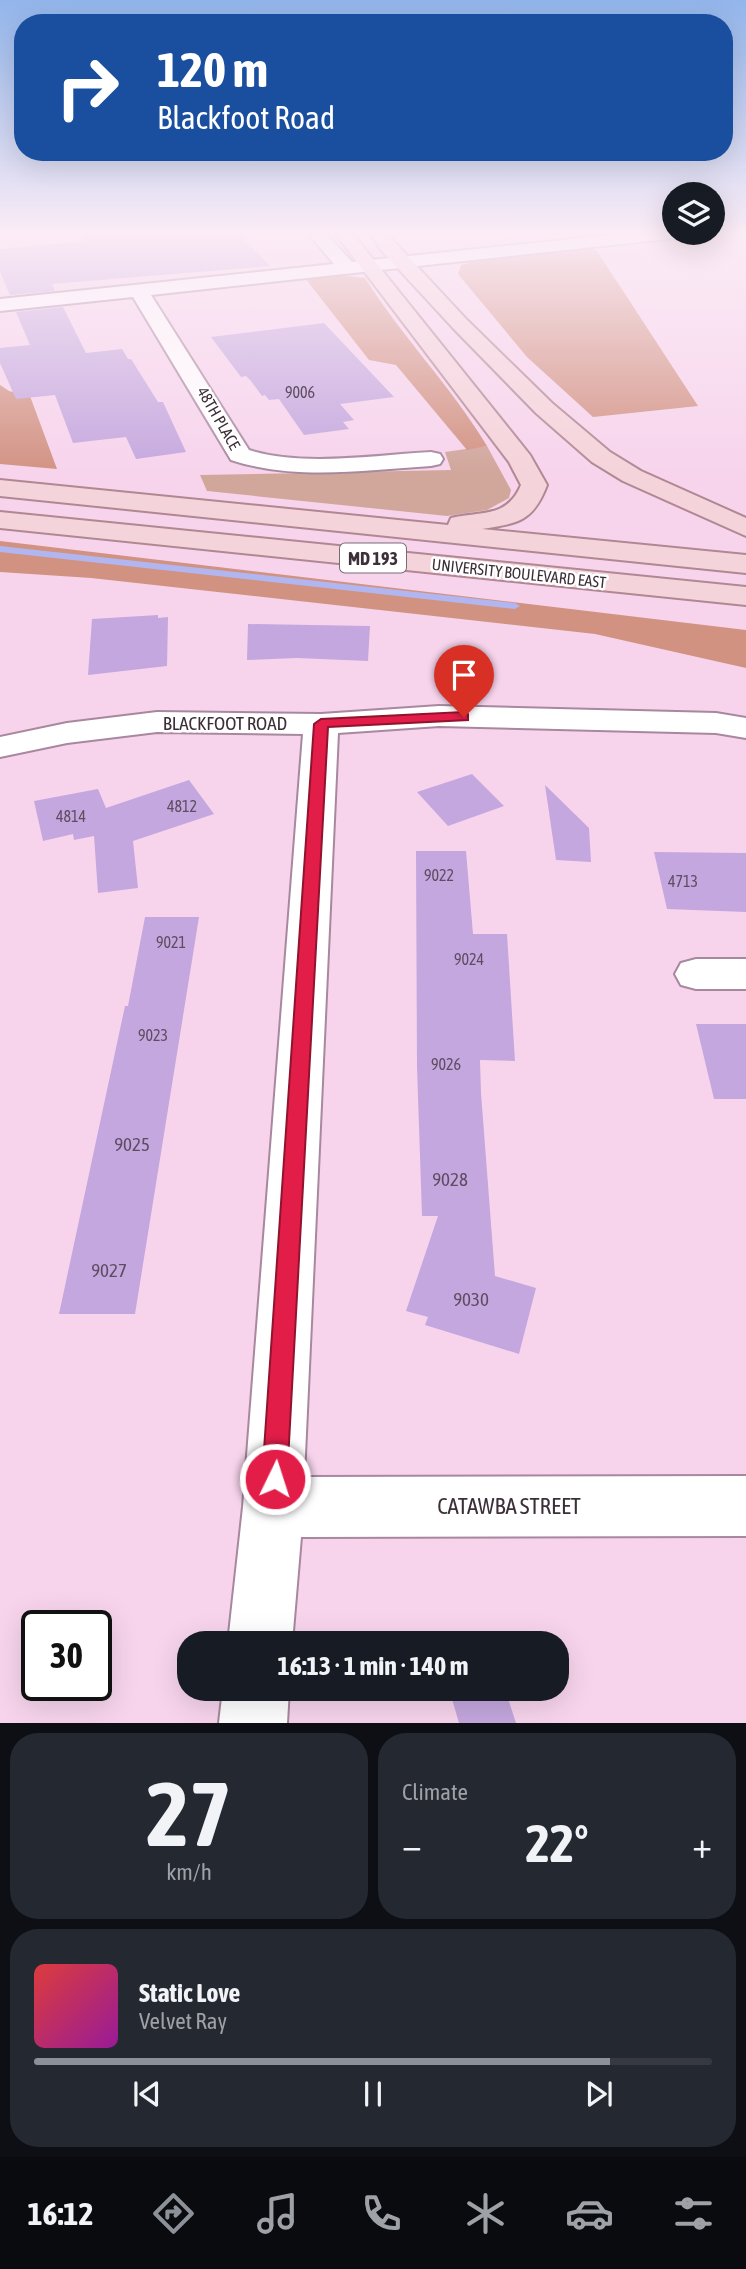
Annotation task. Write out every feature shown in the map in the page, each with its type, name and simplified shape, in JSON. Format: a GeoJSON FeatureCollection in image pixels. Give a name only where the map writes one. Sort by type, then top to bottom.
{"type":"FeatureCollection","features":[{"type":"Feature","properties":{"kind":"main road"},"geometry":{"type":"LineString","coordinates":[[193,508],[452,524],[477,523],[505,517],[526,505],[534,485],[521,460],[398,313]]}},
{"type":"Feature","properties":{"kind":"main road"},"geometry":{"type":"LineString","coordinates":[[452,313],[544,408],[601,457],[632,476],[746,528]]}},
{"type":"Feature","properties":{"kind":"main road","name":"UNIVERSITY BOULEVARD EAST"},"geometry":{"type":"LineString","coordinates":[[0,488],[746,565]]}},
{"type":"Feature","properties":{"kind":"main road","name":"UNIVERSITY BOULEVARD EAST"},"geometry":{"type":"LineString","coordinates":[[0,520],[746,596]]}},
{"type":"Feature","properties":{"kind":"main road"},"geometry":{"type":"LineString","coordinates":[[413,562],[746,612]]}},
{"type":"Feature","properties":{"kind":"street","name":"48TH PLACE"},"geometry":{"type":"LineString","coordinates":[[153,313],[240,455],[251,461],[278,465],[431,459]]}},
{"type":"Feature","properties":{"kind":"street","name":"BLACKFOOT ROAD"},"geometry":{"type":"LineString","coordinates":[[0,747],[67,733],[158,722],[321,724],[439,716],[716,723],[746,728]]}},
{"type":"Feature","properties":{"kind":"street"},"geometry":{"type":"LineString","coordinates":[[261,1631],[273,1507],[321,724]]}},
{"type":"Feature","properties":{"kind":"street"},"geometry":{"type":"LineString","coordinates":[[696,974],[746,974]]}},
{"type":"Feature","properties":{"kind":"street","name":"CATAWBA STREET"},"geometry":{"type":"LineString","coordinates":[[273,1507],[746,1506]]}},
{"type":"Feature","properties":{"kind":"street"},"geometry":{"type":"LineString","coordinates":[[253,1723],[255,1701]]}},
{"type":"Feature","properties":{"kind":"shaded area"},"geometry":{"type":"Polygon","coordinates":[[[333,313],[389,313],[458,403],[487,446],[467,450],[396,365],[369,360],[333,313]]]}},
{"type":"Feature","properties":{"kind":"shaded area"},"geometry":{"type":"Polygon","coordinates":[[[491,313],[638,313],[698,406],[593,417],[527,357],[491,313]]]}},
{"type":"Feature","properties":{"kind":"shaded area"},"geometry":{"type":"Polygon","coordinates":[[[0,385],[9,391],[30,396],[57,469],[0,464],[0,385]]]}},
{"type":"Feature","properties":{"kind":"shaded area"},"geometry":{"type":"Polygon","coordinates":[[[487,446],[511,490],[509,498],[487,510],[447,516],[207,491],[200,475],[451,470],[445,452],[487,446]]]}},
{"type":"Feature","properties":{"kind":"shaded area"},"geometry":{"type":"Polygon","coordinates":[[[0,541],[746,630],[746,668],[595,634],[91,578],[0,572],[0,541]]]}},
{"type":"Feature","properties":{"kind":"building"},"geometry":{"type":"Polygon","coordinates":[[[17,313],[66,313],[86,353],[122,349],[158,402],[163,402],[186,452],[136,459],[126,437],[73,443],[55,395],[16,399],[0,363],[0,348],[30,345],[17,313]]]}},
{"type":"Feature","properties":{"kind":"building"},"geometry":{"type":"Polygon","coordinates":[[[324,323],[394,397],[340,404],[354,420],[343,422],[349,429],[304,435],[279,399],[269,400],[265,395],[262,396],[246,376],[241,377],[211,337],[324,323]]]}},
{"type":"Feature","properties":{"kind":"building"},"geometry":{"type":"Polygon","coordinates":[[[158,615],[158,618],[168,617],[167,666],[88,675],[92,619],[158,615]]]}},
{"type":"Feature","properties":{"kind":"building"},"geometry":{"type":"Polygon","coordinates":[[[248,624],[370,626],[368,661],[297,658],[247,660],[248,624]]]}},
{"type":"Feature","properties":{"kind":"building"},"geometry":{"type":"Polygon","coordinates":[[[472,774],[504,806],[448,826],[417,792],[472,774]]]}},
{"type":"Feature","properties":{"kind":"building"},"geometry":{"type":"Polygon","coordinates":[[[189,780],[214,814],[133,841],[138,888],[98,893],[94,836],[74,840],[73,834],[43,841],[34,801],[98,789],[106,808],[189,780]]]}},
{"type":"Feature","properties":{"kind":"building"},"geometry":{"type":"Polygon","coordinates":[[[545,785],[589,828],[591,862],[556,860],[545,785]]]}},
{"type":"Feature","properties":{"kind":"building"},"geometry":{"type":"Polygon","coordinates":[[[416,851],[466,851],[473,934],[507,934],[515,1061],[480,1060],[495,1276],[536,1288],[519,1354],[425,1325],[428,1317],[406,1311],[438,1216],[422,1216],[417,1067],[416,851]]]}},
{"type":"Feature","properties":{"kind":"building"},"geometry":{"type":"Polygon","coordinates":[[[654,852],[746,853],[746,912],[667,909],[654,852]]]}},
{"type":"Feature","properties":{"kind":"building"},"geometry":{"type":"Polygon","coordinates":[[[145,917],[199,917],[135,1314],[59,1314],[125,1006],[128,1006],[145,917]]]}},
{"type":"Feature","properties":{"kind":"building"},"geometry":{"type":"Polygon","coordinates":[[[696,1024],[746,1024],[746,1099],[714,1099],[696,1024]]]}},
{"type":"Feature","properties":{"kind":"building"},"geometry":{"type":"Polygon","coordinates":[[[453,1701],[509,1701],[516,1723],[459,1723],[453,1701]]]}},
{"type":"Feature","properties":{"kind":"waterway"},"geometry":{"type":"LineString","coordinates":[[0,549],[515,606]]}},
{"type":"Feature","properties":{"kind":"route"},"geometry":{"type":"LineString","coordinates":[[275,1479],[321,724],[439,716],[464,717]]}}]}
